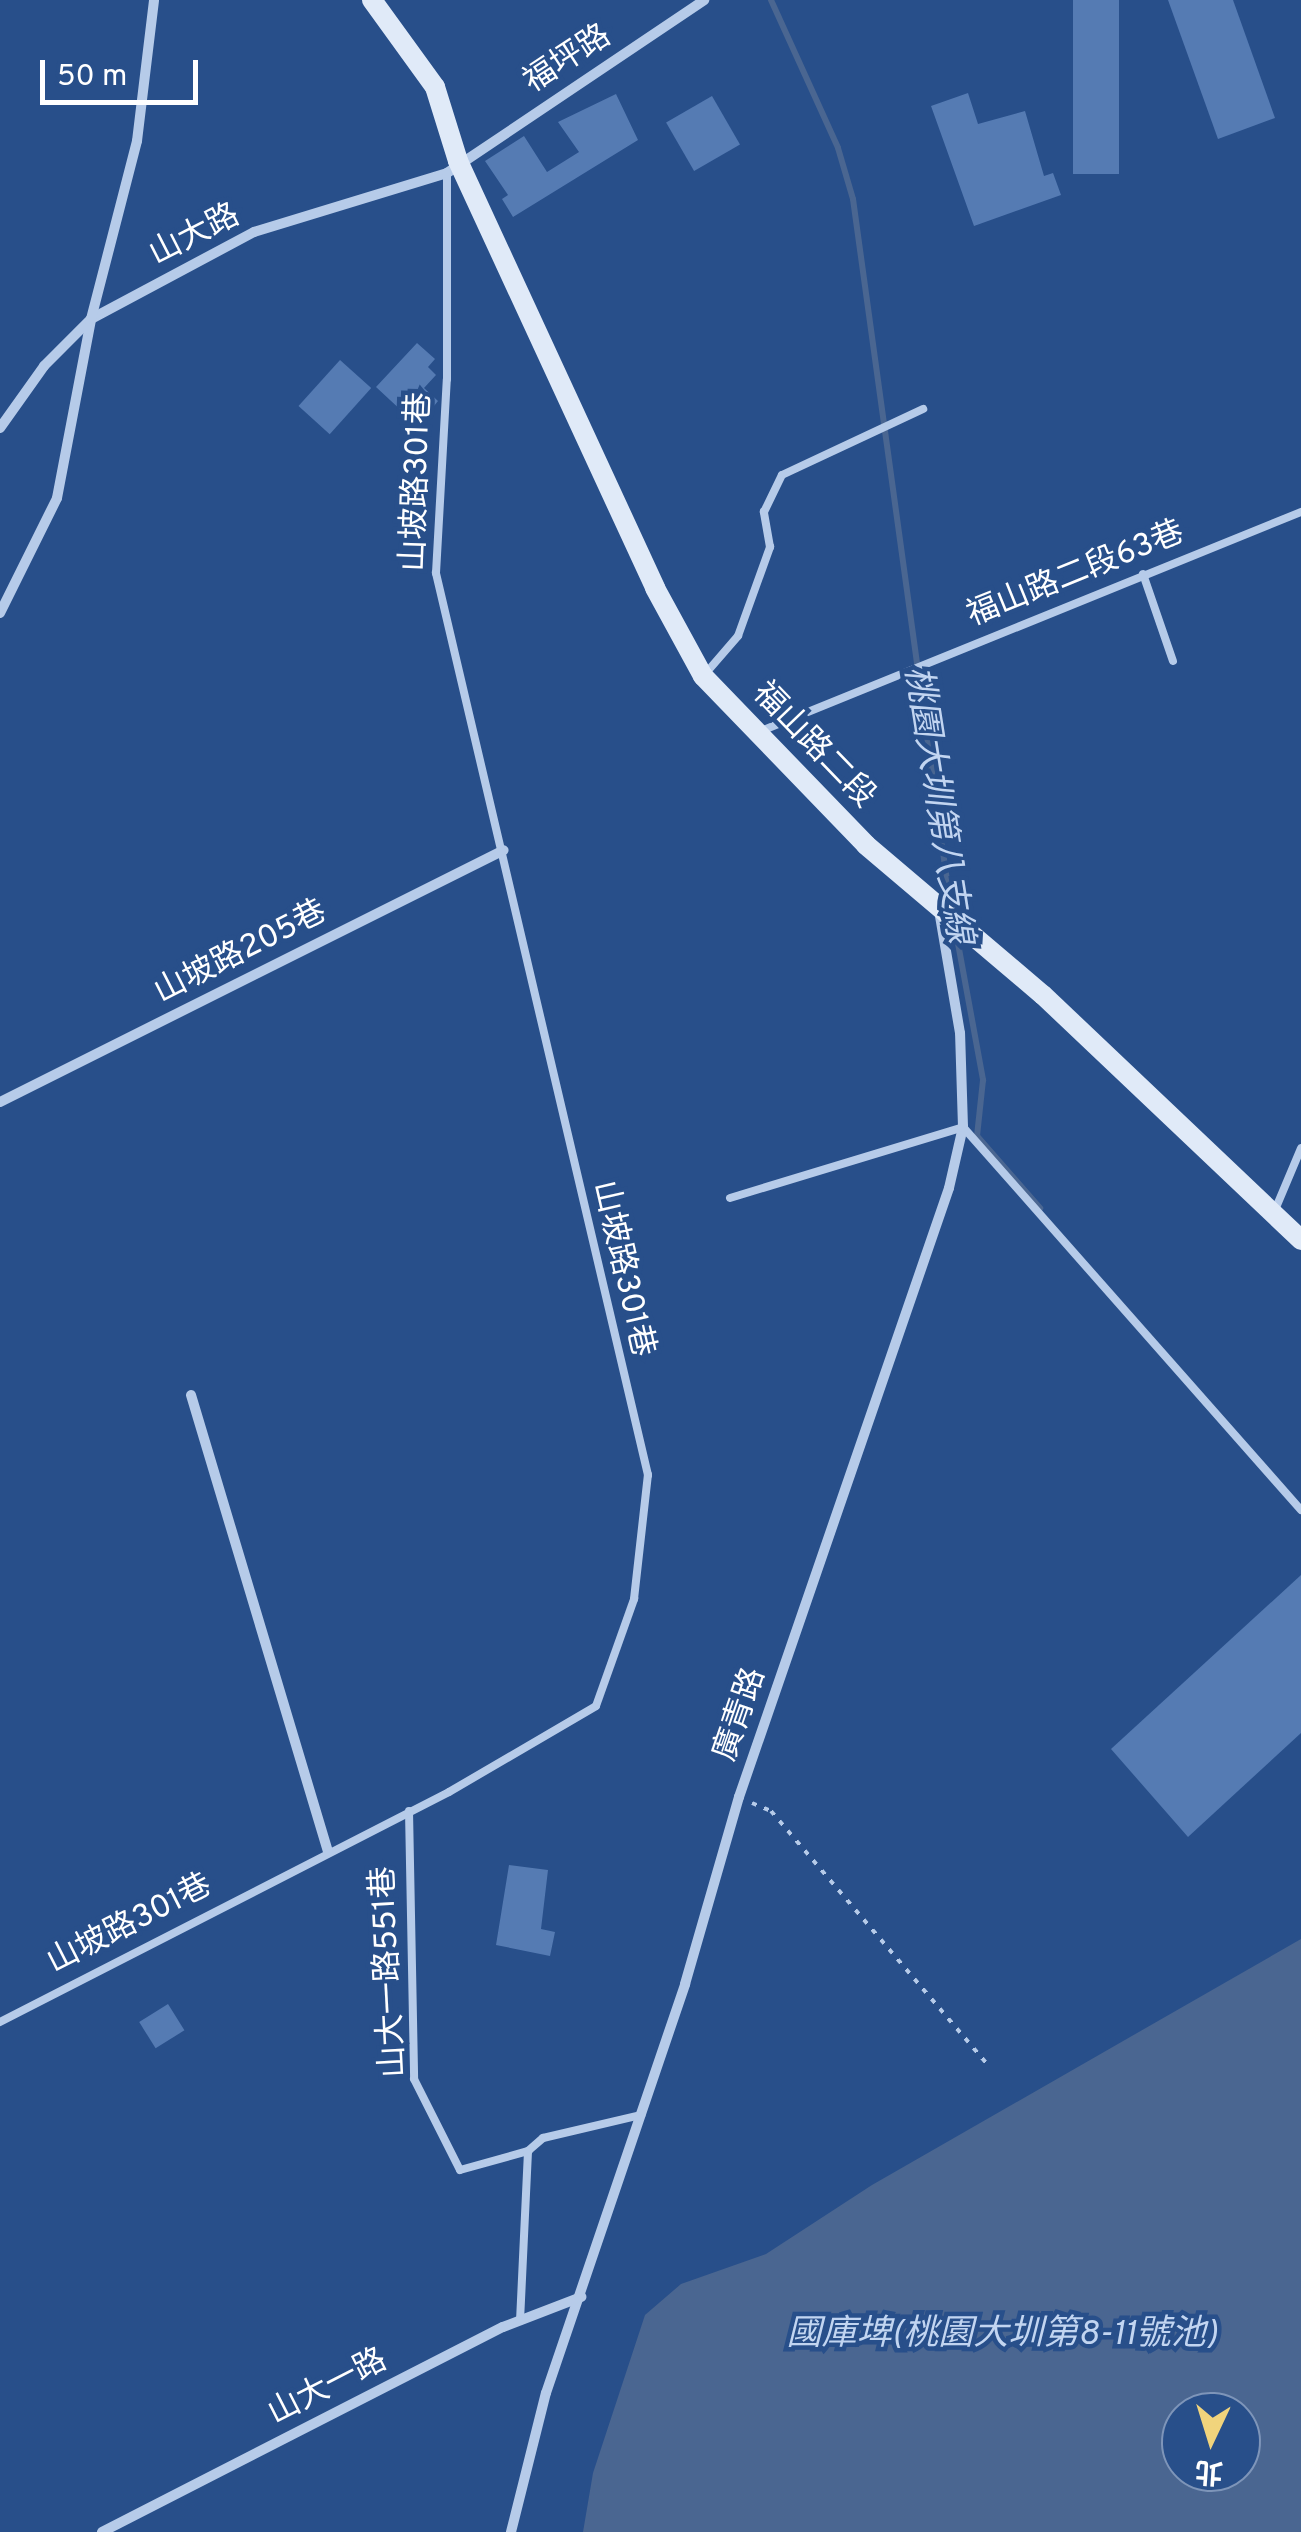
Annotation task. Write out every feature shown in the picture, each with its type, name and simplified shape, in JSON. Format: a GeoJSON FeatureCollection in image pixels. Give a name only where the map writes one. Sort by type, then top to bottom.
{"type":"FeatureCollection","features":[{"type":"Feature","properties":{"kind":"street"},"geometry":{"type":"LineString","coordinates":[[0,613],[57,498],[91,319],[137,140],[154,0]]}},
{"type":"Feature","properties":{"kind":"street","name":"福山路二段"},"geometry":{"type":"LineString","coordinates":[[372,0],[435,87],[453,167],[655,588],[703,676],[761,731],[866,845],[1043,995],[1275,1210],[1301,1240]]}},
{"type":"Feature","properties":{"kind":"street","name":"福坪路"},"geometry":{"type":"LineString","coordinates":[[453,167],[704,0]]}},
{"type":"Feature","properties":{"kind":"street","name":"山大路"},"geometry":{"type":"LineString","coordinates":[[0,428],[44,366],[91,319],[254,232],[453,167]]}},
{"type":"Feature","properties":{"kind":"street","name":"山坡路205巷"},"geometry":{"type":"LineString","coordinates":[[0,1102],[504,850]]}},
{"type":"Feature","properties":{"kind":"street","name":"廣青路"},"geometry":{"type":"LineString","coordinates":[[510,2532],[546,2393],[641,2115],[738,1797],[948,1188],[963,1127],[960,1032],[938,909]]}},
{"type":"Feature","properties":{"kind":"street"},"geometry":{"type":"LineString","coordinates":[[191,1395],[328,1851]]}},
{"type":"Feature","properties":{"kind":"street","name":"山大一路"},"geometry":{"type":"LineString","coordinates":[[102,2532],[520,2321],[580,2297]]}},
{"type":"Feature","properties":{"kind":"lane","name":"山坡路301巷"},"geometry":{"type":"LineString","coordinates":[[0,2022],[409,1812],[596,1706],[634,1598],[648,1475],[603,1303],[504,850],[436,572],[448,380],[453,167]]}},
{"type":"Feature","properties":{"kind":"lane"},"geometry":{"type":"LineString","coordinates":[[703,676],[738,636],[770,547],[764,512],[782,476],[923,410]]}},
{"type":"Feature","properties":{"kind":"lane","name":"福山路二段63巷"},"geometry":{"type":"LineString","coordinates":[[761,731],[1301,512]]}},
{"type":"Feature","properties":{"kind":"lane"},"geometry":{"type":"LineString","coordinates":[[1143,574],[1173,661]]}},
{"type":"Feature","properties":{"kind":"lane"},"geometry":{"type":"LineString","coordinates":[[730,1198],[963,1127],[1301,1510]]}},
{"type":"Feature","properties":{"kind":"lane"},"geometry":{"type":"LineString","coordinates":[[1275,1210],[1301,1148]]}},
{"type":"Feature","properties":{"kind":"lane","name":"山大一路551巷"},"geometry":{"type":"LineString","coordinates":[[409,1812],[414,2079],[460,2170],[528,2150],[543,2138],[641,2115]]}},
{"type":"Feature","properties":{"kind":"lane"},"geometry":{"type":"LineString","coordinates":[[520,2321],[528,2150]]}},
{"type":"Feature","properties":{"kind":"path"},"geometry":{"type":"LineString","coordinates":[[738,1797],[771,1811],[990,2067]]}},
{"type":"Feature","properties":{"kind":"water","name":"國庫埤(桃園大圳第8-11號池)"},"geometry":{"type":"Polygon","coordinates":[[[1301,1939],[1301,2532],[583,2532],[593,2473],[645,2315],[681,2284],[766,2254],[872,2185],[1301,1939]]]}},
{"type":"Feature","properties":{"kind":"building"},"geometry":{"type":"Polygon","coordinates":[[[1073,0],[1119,0],[1119,174],[1073,174],[1073,0]]]}},
{"type":"Feature","properties":{"kind":"building"},"geometry":{"type":"Polygon","coordinates":[[[1168,0],[1233,0],[1275,118],[1218,139],[1168,0]]]}},
{"type":"Feature","properties":{"kind":"building"},"geometry":{"type":"Polygon","coordinates":[[[968,93],[978,124],[1025,111],[1044,176],[1053,173],[1061,195],[974,226],[931,106],[968,93]]]}},
{"type":"Feature","properties":{"kind":"building"},"geometry":{"type":"Polygon","coordinates":[[[616,94],[638,140],[513,217],[502,199],[508,195],[485,161],[524,136],[547,172],[579,152],[558,122],[616,94]]]}},
{"type":"Feature","properties":{"kind":"building"},"geometry":{"type":"Polygon","coordinates":[[[712,96],[740,144],[694,171],[666,122],[712,96]]]}},
{"type":"Feature","properties":{"kind":"building"},"geometry":{"type":"Polygon","coordinates":[[[417,343],[435,359],[428,367],[436,375],[424,388],[438,401],[418,426],[376,387],[417,343]]]}},
{"type":"Feature","properties":{"kind":"building"},"geometry":{"type":"Polygon","coordinates":[[[340,360],[371,388],[330,434],[299,406],[340,360]]]}},
{"type":"Feature","properties":{"kind":"building"},"geometry":{"type":"Polygon","coordinates":[[[1301,1575],[1301,1733],[1188,1837],[1111,1749],[1301,1575]]]}},
{"type":"Feature","properties":{"kind":"building"},"geometry":{"type":"Polygon","coordinates":[[[509,1865],[548,1870],[541,1929],[555,1932],[550,1956],[496,1945],[509,1865]]]}},
{"type":"Feature","properties":{"kind":"building"},"geometry":{"type":"Polygon","coordinates":[[[168,2004],[184,2030],[156,2048],[139,2022],[168,2004]]]}},
{"type":"Feature","properties":{"kind":"waterway","name":"桃園大圳第八支線"},"geometry":{"type":"LineString","coordinates":[[771,0],[838,148],[853,199],[951,910]]}},
{"type":"Feature","properties":{"kind":"waterway","name":"桃園大圳第八支線"},"geometry":{"type":"LineString","coordinates":[[955,927],[983,1080],[977,1136],[1040,1208]]}}]}
